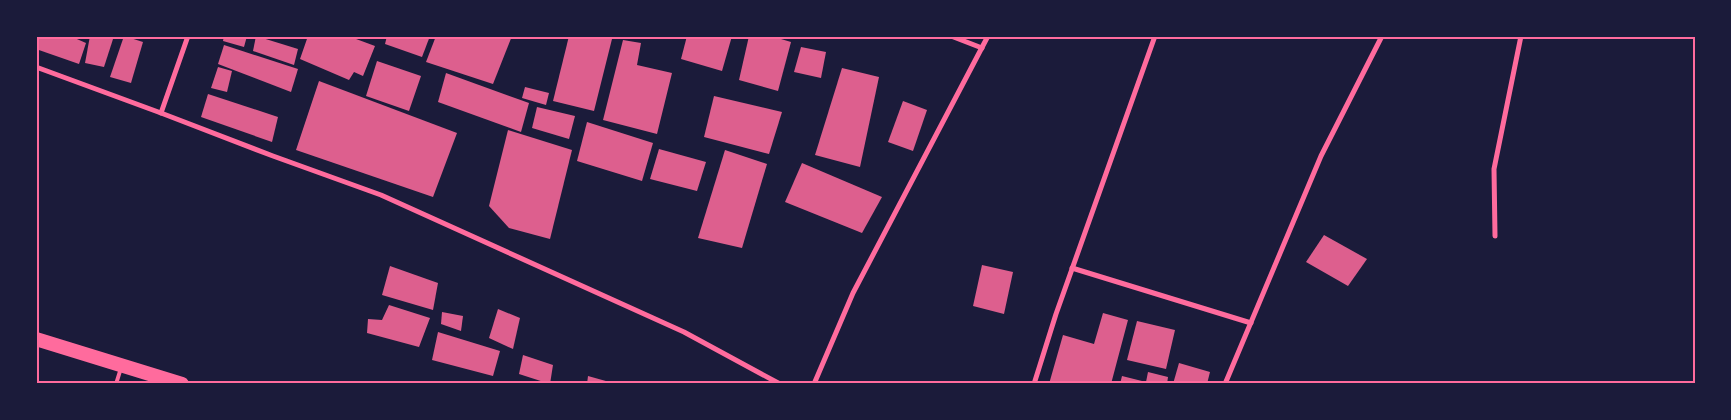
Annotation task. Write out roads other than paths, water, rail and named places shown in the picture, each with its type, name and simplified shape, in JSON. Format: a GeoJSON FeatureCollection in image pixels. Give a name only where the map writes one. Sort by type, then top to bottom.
{"type":"FeatureCollection","features":[{"type":"Feature","properties":{"kind":"highway"},"geometry":{"type":"LineString","coordinates":[[36,339],[182,384]]}},
{"type":"Feature","properties":{"kind":"street"},"geometry":{"type":"LineString","coordinates":[[161,113],[188,36]]}},
{"type":"Feature","properties":{"kind":"street"},"geometry":{"type":"LineString","coordinates":[[951,36],[982,48]]}},
{"type":"Feature","properties":{"kind":"street"},"geometry":{"type":"LineString","coordinates":[[814,384],[853,293],[988,36]]}},
{"type":"Feature","properties":{"kind":"street"},"geometry":{"type":"LineString","coordinates":[[1034,384],[1072,268],[1155,36]]}},
{"type":"Feature","properties":{"kind":"street"},"geometry":{"type":"LineString","coordinates":[[1225,384],[1321,156],[1382,36]]}},
{"type":"Feature","properties":{"kind":"street"},"geometry":{"type":"LineString","coordinates":[[1495,236],[1494,169],[1521,36]]}},
{"type":"Feature","properties":{"kind":"street"},"geometry":{"type":"LineString","coordinates":[[36,67],[381,195],[684,332],[780,384]]}},
{"type":"Feature","properties":{"kind":"street"},"geometry":{"type":"LineString","coordinates":[[1072,268],[1251,323]]}},
{"type":"Feature","properties":{"kind":"lane"},"geometry":{"type":"LineString","coordinates":[[116,384],[122,365]]}}]}
